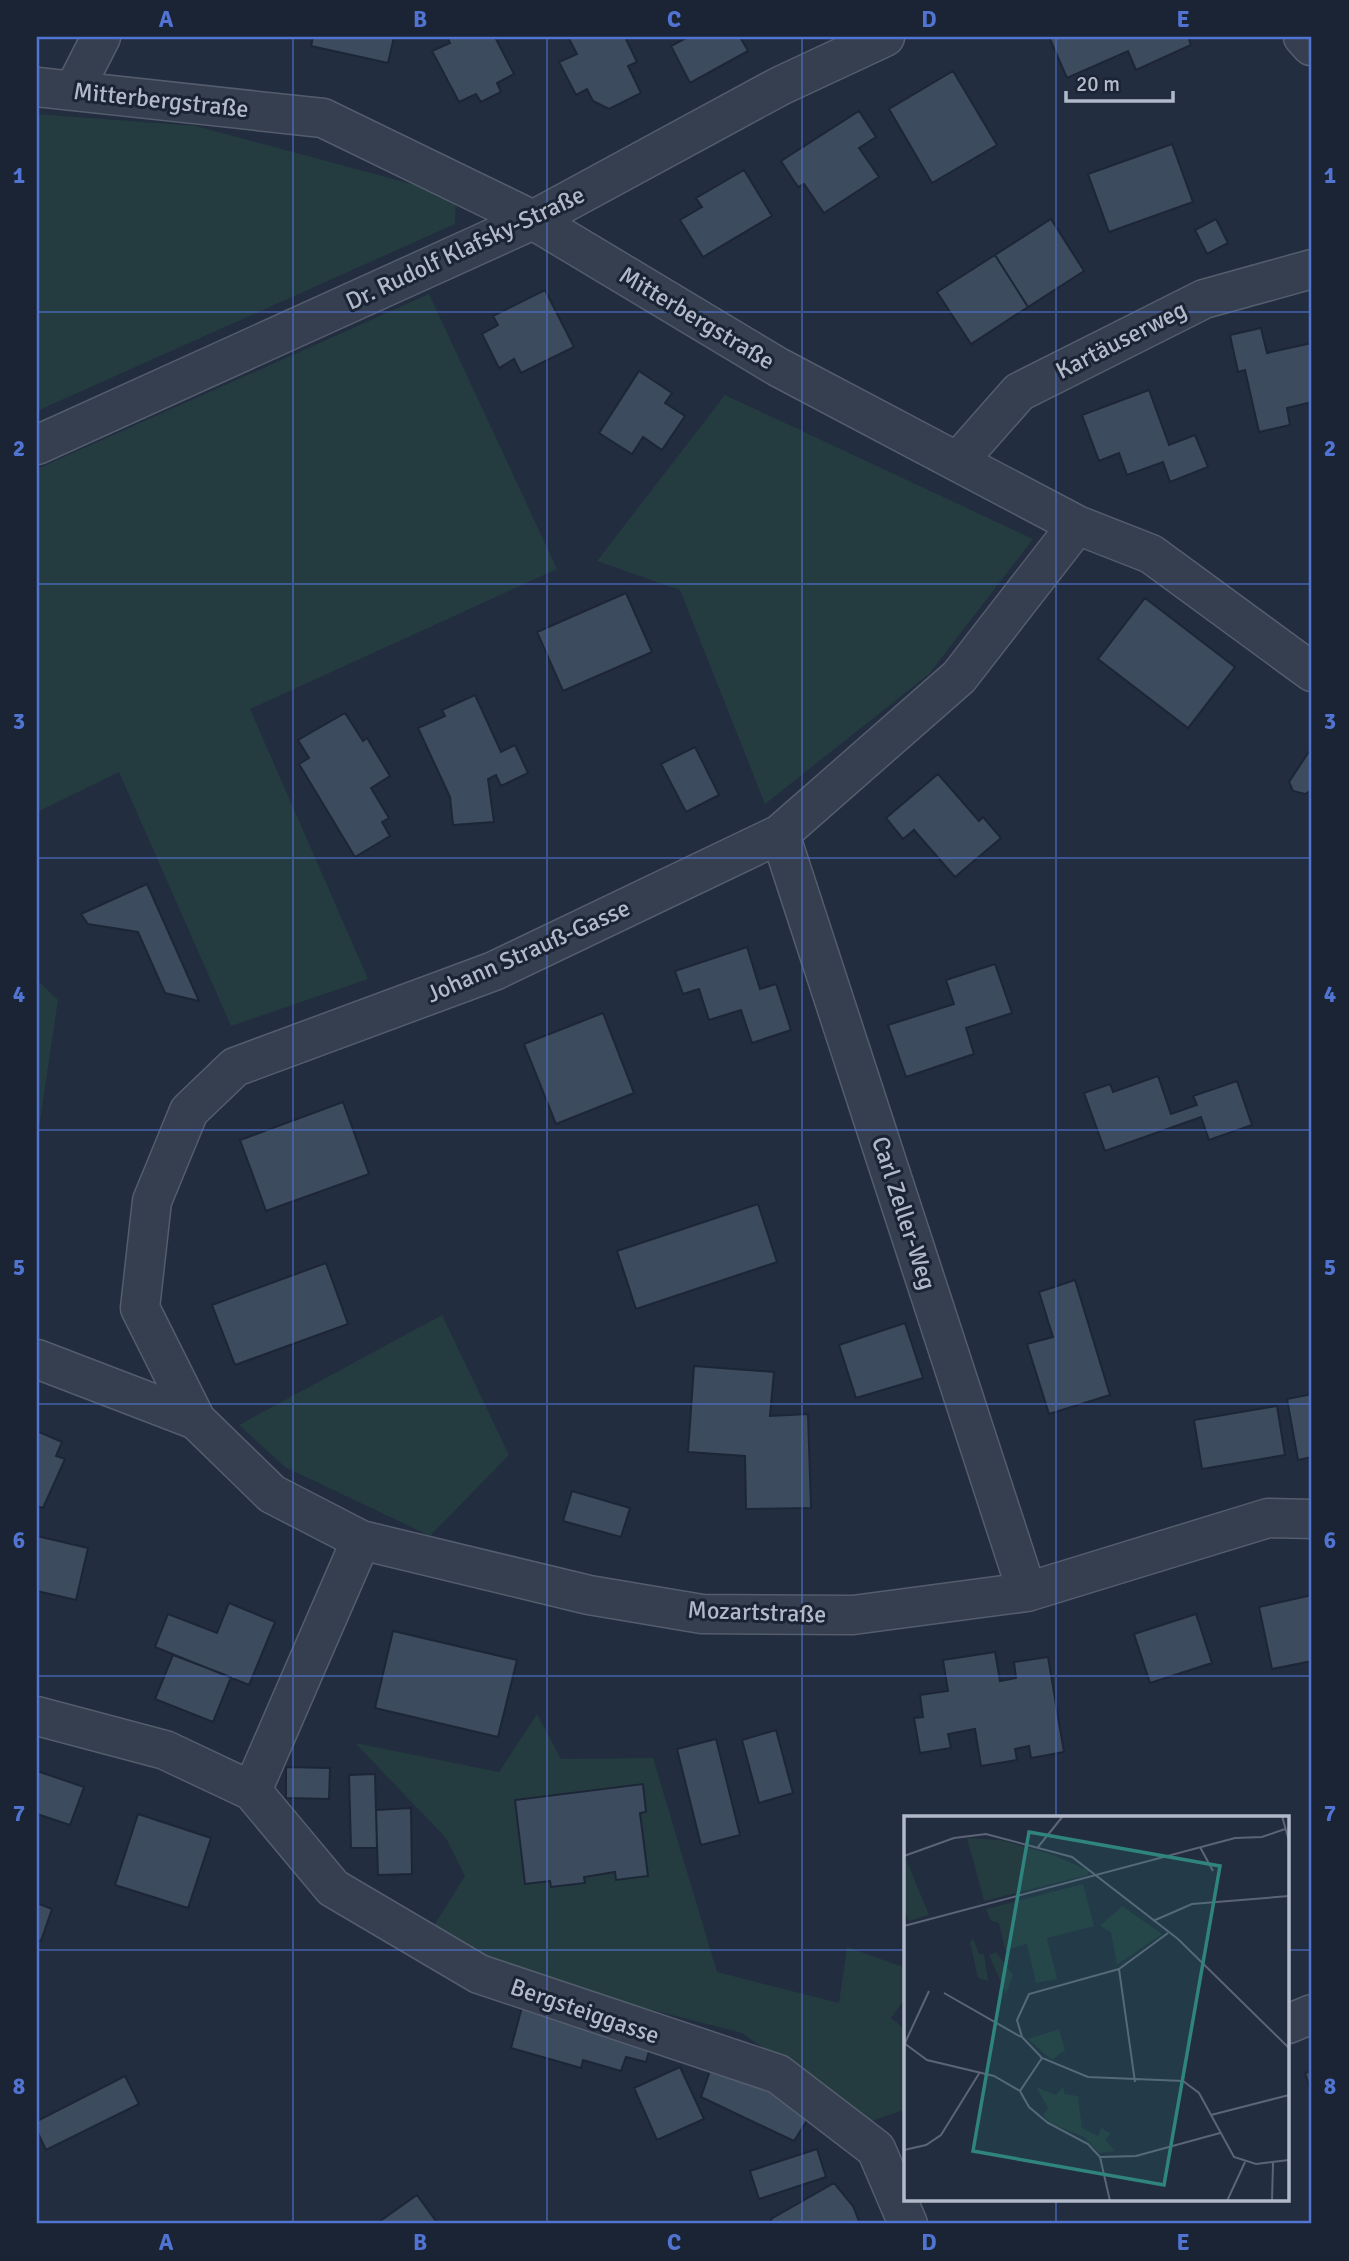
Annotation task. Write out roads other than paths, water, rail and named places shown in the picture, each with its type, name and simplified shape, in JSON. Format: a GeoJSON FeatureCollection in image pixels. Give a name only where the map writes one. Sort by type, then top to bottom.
{"type":"FeatureCollection","features":[{"type":"Feature","properties":{"kind":"street"},"geometry":{"type":"LineString","coordinates":[[74,90],[101,37]]}},
{"type":"Feature","properties":{"kind":"street","name":"Dr. Rudolf Klafsky-Straße"},"geometry":{"type":"LineString","coordinates":[[37,444],[534,220],[780,86],[886,37]]}},
{"type":"Feature","properties":{"kind":"street","name":"Mitterbergstraße"},"geometry":{"type":"LineString","coordinates":[[37,87],[323,118],[534,220],[778,367],[959,460],[1077,525],[1151,554],[1312,672]]}},
{"type":"Feature","properties":{"kind":"street","name":"Kartäuserweg"},"geometry":{"type":"LineString","coordinates":[[959,460],[1019,392],[1204,299],[1312,270]]}},
{"type":"Feature","properties":{"kind":"street","name":"Johann Strauß-Gasse"},"geometry":{"type":"LineString","coordinates":[[196,1420],[140,1308],[152,1201],[189,1111],[235,1067],[494,971],[780,834],[959,677],[1077,525]]}},
{"type":"Feature","properties":{"kind":"street","name":"Carl Zeller-Weg"},"geometry":{"type":"LineString","coordinates":[[780,834],[1027,1592]]}},
{"type":"Feature","properties":{"kind":"street"},"geometry":{"type":"LineString","coordinates":[[37,1359],[196,1420]]}},
{"type":"Feature","properties":{"kind":"street","name":"Mozartstraße"},"geometry":{"type":"LineString","coordinates":[[196,1420],[272,1494],[361,1540],[589,1595],[702,1614],[853,1615],[1027,1592],[1268,1518],[1312,1519]]}},
{"type":"Feature","properties":{"kind":"street"},"geometry":{"type":"LineString","coordinates":[[252,1791],[361,1540]]}},
{"type":"Feature","properties":{"kind":"street","name":"Bergsteiggasse"},"geometry":{"type":"LineString","coordinates":[[37,1716],[165,1750],[252,1791],[332,1888],[479,1974],[778,2074],[891,2146],[908,2224]]}},
{"type":"Feature","properties":{"kind":"street"},"geometry":{"type":"LineString","coordinates":[[1290,2023],[1312,2014]]}}]}
